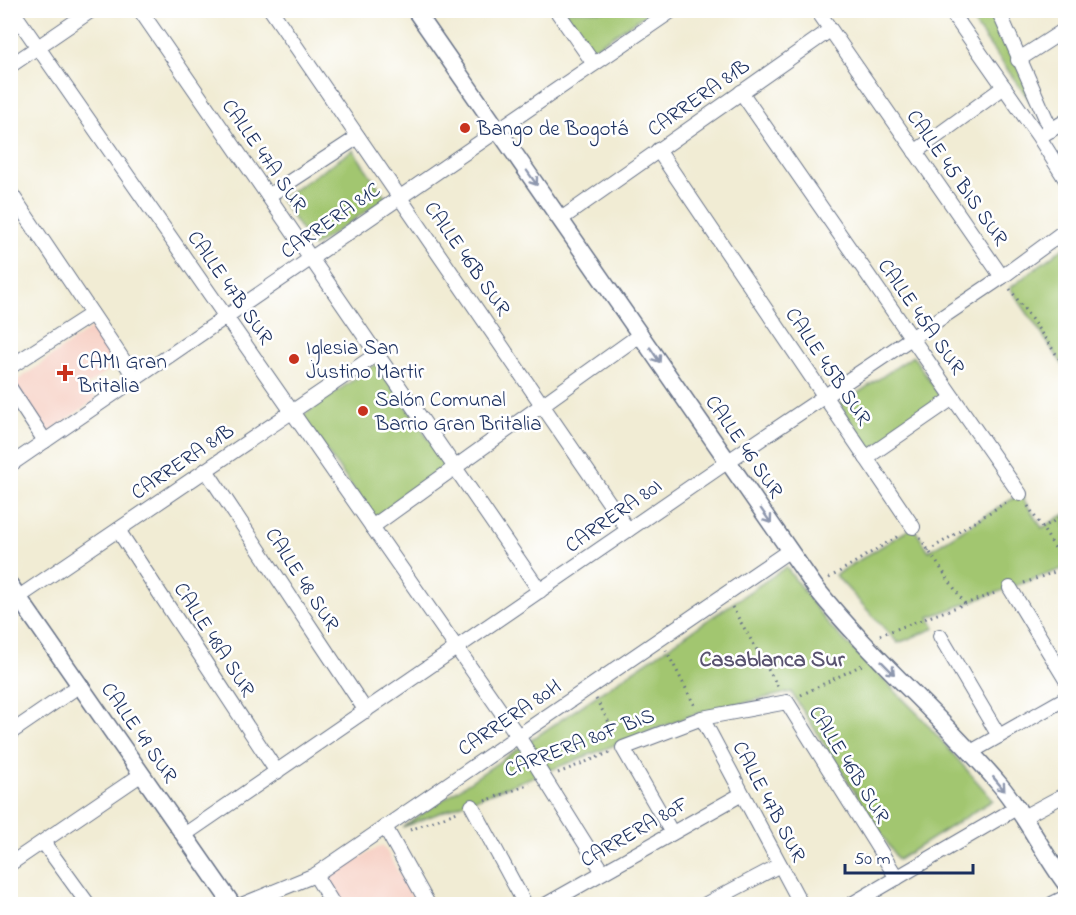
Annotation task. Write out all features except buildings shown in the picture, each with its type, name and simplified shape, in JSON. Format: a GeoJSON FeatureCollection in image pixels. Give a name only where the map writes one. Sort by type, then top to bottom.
{"type":"FeatureCollection","features":[{"type":"Feature","properties":{"kind":"street","name":"CALLE 47B SUR"},"geometry":{"type":"LineString","coordinates":[[12,10],[518,736]]}},
{"type":"Feature","properties":{"kind":"street"},"geometry":{"type":"LineString","coordinates":[[10,66],[92,10]]}},
{"type":"Feature","properties":{"kind":"street","name":"CALLE 47A SUR"},"geometry":{"type":"LineString","coordinates":[[140,10],[540,591]]}},
{"type":"Feature","properties":{"kind":"street","name":"CALLE 46B SUR"},"geometry":{"type":"LineString","coordinates":[[271,10],[628,530]]}},
{"type":"Feature","properties":{"kind":"street","name":"CALLE 46 SUR"},"geometry":{"type":"LineString","coordinates":[[415,10],[815,587],[862,642],[971,752],[1022,812],[1065,884]]}},
{"type":"Feature","properties":{"kind":"street"},"geometry":{"type":"LineString","coordinates":[[556,10],[594,64]]}},
{"type":"Feature","properties":{"kind":"street","name":"CARRERA 81C"},"geometry":{"type":"LineString","coordinates":[[10,465],[673,10]]}},
{"type":"Feature","properties":{"kind":"street","name":"CALLE 45 BIS SUR"},"geometry":{"type":"LineString","coordinates":[[817,10],[1002,277]]}},
{"type":"Feature","properties":{"kind":"street"},"geometry":{"type":"LineString","coordinates":[[950,10],[1004,87],[1045,133]]}},
{"type":"Feature","properties":{"kind":"street"},"geometry":{"type":"LineString","coordinates":[[998,10],[1065,180]]}},
{"type":"Feature","properties":{"kind":"street"},"geometry":{"type":"LineString","coordinates":[[1018,60],[1065,29]]}},
{"type":"Feature","properties":{"kind":"street","name":"CARRERA 81B"},"geometry":{"type":"LineString","coordinates":[[561,219],[830,30]]}},
{"type":"Feature","properties":{"kind":"street"},"geometry":{"type":"LineString","coordinates":[[915,152],[1004,87]]}},
{"type":"Feature","properties":{"kind":"street","name":"CALLE 45A SUR"},"geometry":{"type":"LineString","coordinates":[[741,92],[1020,494]]}},
{"type":"Feature","properties":{"kind":"street"},"geometry":{"type":"LineString","coordinates":[[1045,133],[1065,121]]}},
{"type":"Feature","properties":{"kind":"street"},"geometry":{"type":"LineString","coordinates":[[268,196],[358,137]]}},
{"type":"Feature","properties":{"kind":"street","name":"CALLE 45B SUR"},"geometry":{"type":"LineString","coordinates":[[658,150],[912,527]]}},
{"type":"Feature","properties":{"kind":"street"},"geometry":{"type":"LineString","coordinates":[[10,192],[136,379]]}},
{"type":"Feature","properties":{"kind":"street","name":"CARRERA 80I"},"geometry":{"type":"LineString","coordinates":[[184,836],[727,462],[1002,277],[1065,230]]}},
{"type":"Feature","properties":{"kind":"street"},"geometry":{"type":"LineString","coordinates":[[10,367],[92,314]]}},
{"type":"Feature","properties":{"kind":"street"},"geometry":{"type":"LineString","coordinates":[[372,527],[641,334]]}},
{"type":"Feature","properties":{"kind":"street","name":"CARRERA 81B"},"geometry":{"type":"LineString","coordinates":[[13,595],[118,530],[377,354]]}},
{"type":"Feature","properties":{"kind":"street"},"geometry":{"type":"LineString","coordinates":[[10,388],[45,441]]}},
{"type":"Feature","properties":{"kind":"street"},"geometry":{"type":"LineString","coordinates":[[866,458],[954,398]]}},
{"type":"Feature","properties":{"kind":"street","name":"CALLE 48 SUR"},"geometry":{"type":"LineString","coordinates":[[206,470],[366,711]]}},
{"type":"Feature","properties":{"kind":"street","name":"CALLE 48A SUR"},"geometry":{"type":"LineString","coordinates":[[118,530],[277,772]]}},
{"type":"Feature","properties":{"kind":"street","name":"CARRERA 80H"},"geometry":{"type":"LineString","coordinates":[[244,904],[315,875],[388,832],[518,736],[790,550]]}},
{"type":"Feature","properties":{"kind":"street"},"geometry":{"type":"LineString","coordinates":[[1010,588],[1065,680]]}},
{"type":"Feature","properties":{"kind":"street","name":"CALLE 49 SUR"},"geometry":{"type":"LineString","coordinates":[[13,595],[80,685],[232,904]]}},
{"type":"Feature","properties":{"kind":"street"},"geometry":{"type":"LineString","coordinates":[[940,636],[999,736]]}},
{"type":"Feature","properties":{"kind":"street"},"geometry":{"type":"LineString","coordinates":[[10,733],[80,685]]}},
{"type":"Feature","properties":{"kind":"street"},"geometry":{"type":"LineString","coordinates":[[971,752],[1065,698]]}},
{"type":"Feature","properties":{"kind":"street","name":"CALLE 46B SUR"},"geometry":{"type":"LineString","coordinates":[[787,702],[897,878]]}},
{"type":"Feature","properties":{"kind":"street","name":"CARRERA 80F BIS"},"geometry":{"type":"LineString","coordinates":[[623,748],[702,718],[787,702]]}},
{"type":"Feature","properties":{"kind":"street","name":"CALLE 47B SUR"},"geometry":{"type":"LineString","coordinates":[[702,718],[801,904]]}},
{"type":"Feature","properties":{"kind":"street"},"geometry":{"type":"LineString","coordinates":[[518,736],[603,872]]}},
{"type":"Feature","properties":{"kind":"street"},"geometry":{"type":"LineString","coordinates":[[623,748],[672,833]]}},
{"type":"Feature","properties":{"kind":"street"},"geometry":{"type":"LineString","coordinates":[[10,864],[142,774]]}},
{"type":"Feature","properties":{"kind":"street","name":"CARRERA 80F"},"geometry":{"type":"LineString","coordinates":[[547,904],[742,794]]}},
{"type":"Feature","properties":{"kind":"street"},"geometry":{"type":"LineString","coordinates":[[852,904],[1022,812],[1065,794]]}},
{"type":"Feature","properties":{"kind":"street"},"geometry":{"type":"LineString","coordinates":[[472,806],[525,904]]}},
{"type":"Feature","properties":{"kind":"street"},"geometry":{"type":"LineString","coordinates":[[388,832],[428,904]]}},
{"type":"Feature","properties":{"kind":"street"},"geometry":{"type":"LineString","coordinates":[[43,842],[88,904]]}},
{"type":"Feature","properties":{"kind":"street"},"geometry":{"type":"LineString","coordinates":[[706,904],[780,865]]}},
{"type":"Feature","properties":{"kind":"street"},"geometry":{"type":"LineString","coordinates":[[315,875],[333,904]]}},
{"type":"Feature","properties":{"kind":"street"},"geometry":{"type":"LineString","coordinates":[[1052,904],[1065,897]]}},
{"type":"Feature","properties":{"kind":"path","name":"CALLE 45 BIS SUR"},"geometry":{"type":"LineString","coordinates":[[1002,277],[1065,368]]}},
{"type":"Feature","properties":{"kind":"path"},"geometry":{"type":"LineString","coordinates":[[862,642],[1065,566],[1020,494],[928,551]]}},
{"type":"Feature","properties":{"kind":"path"},"geometry":{"type":"LineString","coordinates":[[1042,528],[1065,514]]}},
{"type":"Feature","properties":{"kind":"path"},"geometry":{"type":"LineString","coordinates":[[815,587],[912,527],[965,604]]}},
{"type":"Feature","properties":{"kind":"path"},"geometry":{"type":"LineString","coordinates":[[725,594],[787,702],[878,657]]}},
{"type":"Feature","properties":{"kind":"path"},"geometry":{"type":"LineString","coordinates":[[660,639],[702,718]]}},
{"type":"Feature","properties":{"kind":"path"},"geometry":{"type":"LineString","coordinates":[[589,687],[623,748]]}},
{"type":"Feature","properties":{"kind":"path","name":"CARRERA 80F BIS"},"geometry":{"type":"LineString","coordinates":[[388,832],[472,806],[623,748]]}},
{"type":"Feature","properties":{"kind":"shaded area","name":"CAMI Gran Britalia"},"geometry":{"type":"Polygon","coordinates":[[[91,328],[117,364],[86,386],[96,399],[49,432],[14,383],[91,328]]]}},
{"type":"Feature","properties":{"kind":"shaded area"},"geometry":{"type":"Polygon","coordinates":[[[383,845],[416,904],[343,904],[327,876],[383,845]]]}},
{"type":"Feature","properties":{"kind":"green space"},"geometry":{"type":"Polygon","coordinates":[[[564,11],[651,11],[591,50],[564,11]]]}},
{"type":"Feature","properties":{"kind":"green space"},"geometry":{"type":"Polygon","coordinates":[[[965,11],[998,11],[1051,130],[965,11]]]}},
{"type":"Feature","properties":{"kind":"green space"},"geometry":{"type":"Polygon","coordinates":[[[353,150],[386,198],[313,247],[280,199],[353,150]]]}},
{"type":"Feature","properties":{"kind":"green space"},"geometry":{"type":"Polygon","coordinates":[[[1065,246],[1065,368],[1010,288],[1065,246]]]}},
{"type":"Feature","properties":{"kind":"green space"},"geometry":{"type":"Polygon","coordinates":[[[913,356],[944,402],[871,450],[840,405],[913,356]]]}},
{"type":"Feature","properties":{"kind":"green space"},"geometry":{"type":"Polygon","coordinates":[[[376,364],[448,467],[374,518],[302,416],[376,364]]]}},
{"type":"Feature","properties":{"kind":"green space"},"geometry":{"type":"Polygon","coordinates":[[[1020,494],[1042,528],[1065,514],[1065,568],[929,617],[935,628],[898,643],[835,575],[913,527],[929,551],[1020,494]]]}},
{"type":"Feature","properties":{"kind":"green space"},"geometry":{"type":"Polygon","coordinates":[[[786,567],[828,624],[921,717],[993,800],[898,860],[791,692],[695,714],[403,827],[786,567]]]}},
{"type":"Feature","properties":{"kind":"place","name":"Bango de Bogotá"},"geometry":{"type":"Point","coordinates":[465,128]}},
{"type":"Feature","properties":{"kind":"place","name":"Iglesia San Justino Martir"},"geometry":{"type":"Point","coordinates":[294,359]}},
{"type":"Feature","properties":{"kind":"place","name":"CAMI Gran Britalia"},"geometry":{"type":"Point","coordinates":[65,373]}},
{"type":"Feature","properties":{"kind":"place","name":"Salón Comunal Barrio Gran Britalia"},"geometry":{"type":"Point","coordinates":[363,411]}},
{"type":"Feature","properties":{"kind":"district","name":"Casablanca Sur"},"geometry":{"type":"Point","coordinates":[772,658]}}]}
